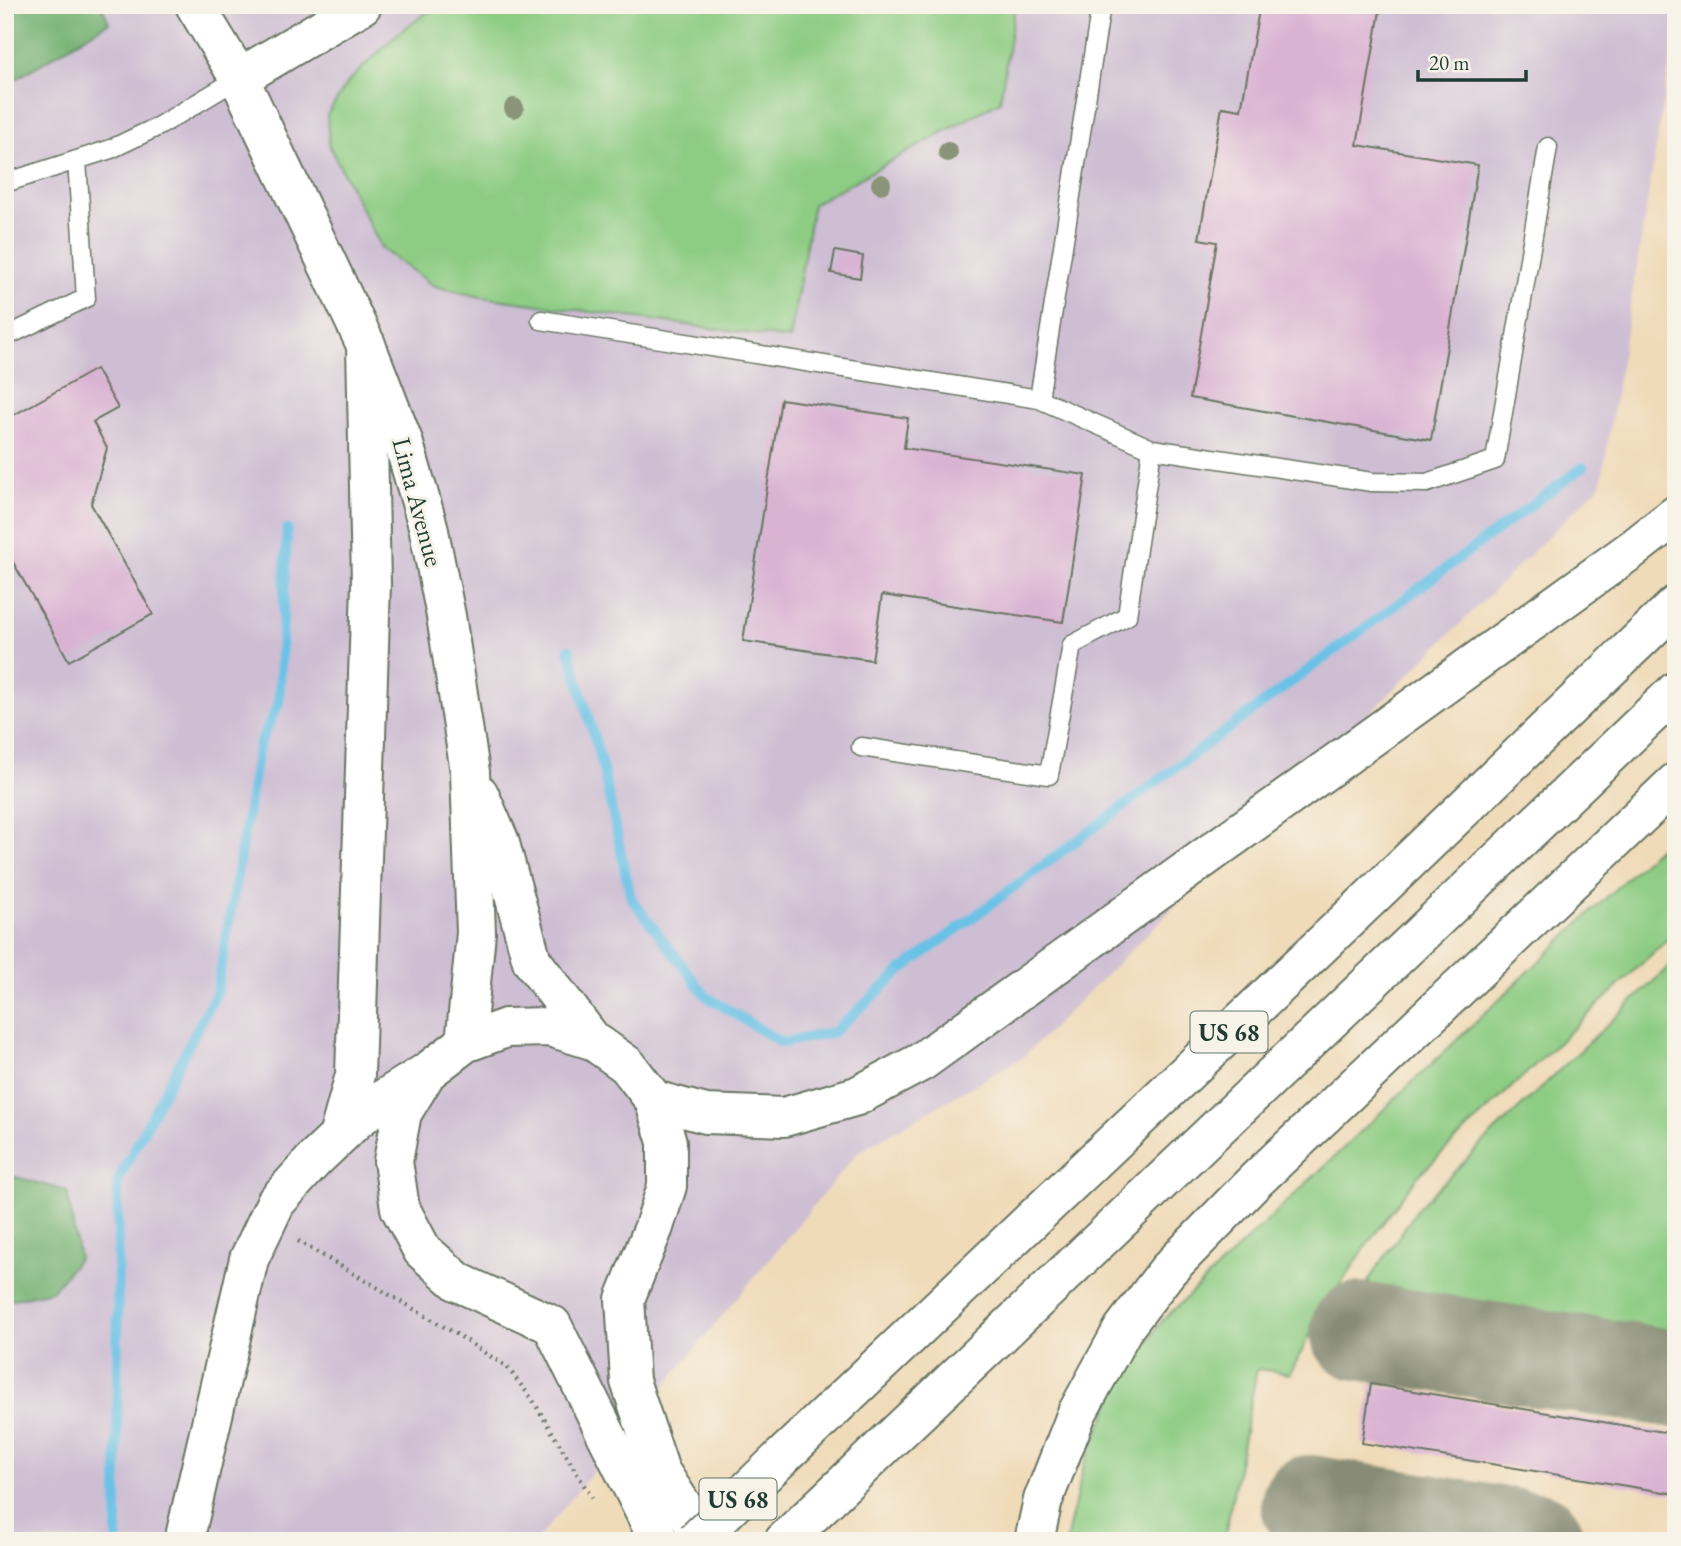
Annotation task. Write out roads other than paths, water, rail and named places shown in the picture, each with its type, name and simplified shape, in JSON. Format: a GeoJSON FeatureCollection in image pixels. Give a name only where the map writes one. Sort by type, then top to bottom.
{"type":"FeatureCollection","features":[{"type":"Feature","properties":{"kind":"main road","name":"Lima Avenue"},"geometry":{"type":"LineString","coordinates":[[195,5],[239,78],[366,345],[403,441],[428,526],[446,616],[470,772],[476,933],[465,1043]]}},
{"type":"Feature","properties":{"kind":"main road"},"geometry":{"type":"LineString","coordinates":[[239,78],[362,5]]}},
{"type":"Feature","properties":{"kind":"main road"},"geometry":{"type":"LineString","coordinates":[[338,1137],[355,1075],[370,584],[366,345]]}},
{"type":"Feature","properties":{"kind":"main road"},"geometry":{"type":"LineString","coordinates":[[653,1100],[706,1114],[784,1117],[857,1096],[921,1062],[1622,556],[1676,514]]}},
{"type":"Feature","properties":{"kind":"main road","name":"US 68"},"geometry":{"type":"LineString","coordinates":[[695,1541],[1676,605]]}},
{"type":"Feature","properties":{"kind":"main road","name":"US 68"},"geometry":{"type":"LineString","coordinates":[[784,1541],[1676,691]]}},
{"type":"Feature","properties":{"kind":"main road"},"geometry":{"type":"LineString","coordinates":[[470,772],[499,840],[532,961],[592,1040],[627,1065],[653,1100],[667,1142],[667,1185],[654,1227],[625,1299],[631,1381],[660,1471],[705,1541]]}},
{"type":"Feature","properties":{"kind":"main road"},"geometry":{"type":"LineString","coordinates":[[1034,1541],[1043,1500],[1077,1413],[1123,1329],[1168,1270],[1256,1180],[1676,782]]}},
{"type":"Feature","properties":{"kind":"main road"},"geometry":{"type":"LineString","coordinates":[[184,1541],[249,1259],[276,1202],[314,1160],[355,1121],[465,1043],[506,1028],[550,1027],[592,1040]]}},
{"type":"Feature","properties":{"kind":"main road"},"geometry":{"type":"LineString","coordinates":[[427,1072],[402,1114],[393,1161],[400,1208],[422,1250],[458,1282],[552,1325],[659,1541]]}},
{"type":"Feature","properties":{"kind":"lane"},"geometry":{"type":"LineString","coordinates":[[1039,399],[1101,5]]}},
{"type":"Feature","properties":{"kind":"lane"},"geometry":{"type":"LineString","coordinates":[[5,183],[111,149],[152,130],[239,78]]}},
{"type":"Feature","properties":{"kind":"lane"},"geometry":{"type":"LineString","coordinates":[[541,320],[1039,399],[1152,449],[1372,482],[1427,484],[1495,460],[1548,147]]}},
{"type":"Feature","properties":{"kind":"lane"},"geometry":{"type":"LineString","coordinates":[[5,337],[86,298],[76,160]]}},
{"type":"Feature","properties":{"kind":"lane"},"geometry":{"type":"LineString","coordinates":[[861,747],[1049,775],[1072,645],[1128,616],[1152,449]]}},
{"type":"Feature","properties":{"kind":"waterway"},"geometry":{"type":"LineString","coordinates":[[569,649],[601,761],[631,898],[706,996],[782,1043],[834,1032],[903,969],[1583,467]]}},
{"type":"Feature","properties":{"kind":"waterway"},"geometry":{"type":"LineString","coordinates":[[117,1537],[118,1180],[217,991],[259,745],[279,703],[287,529]]}}]}
